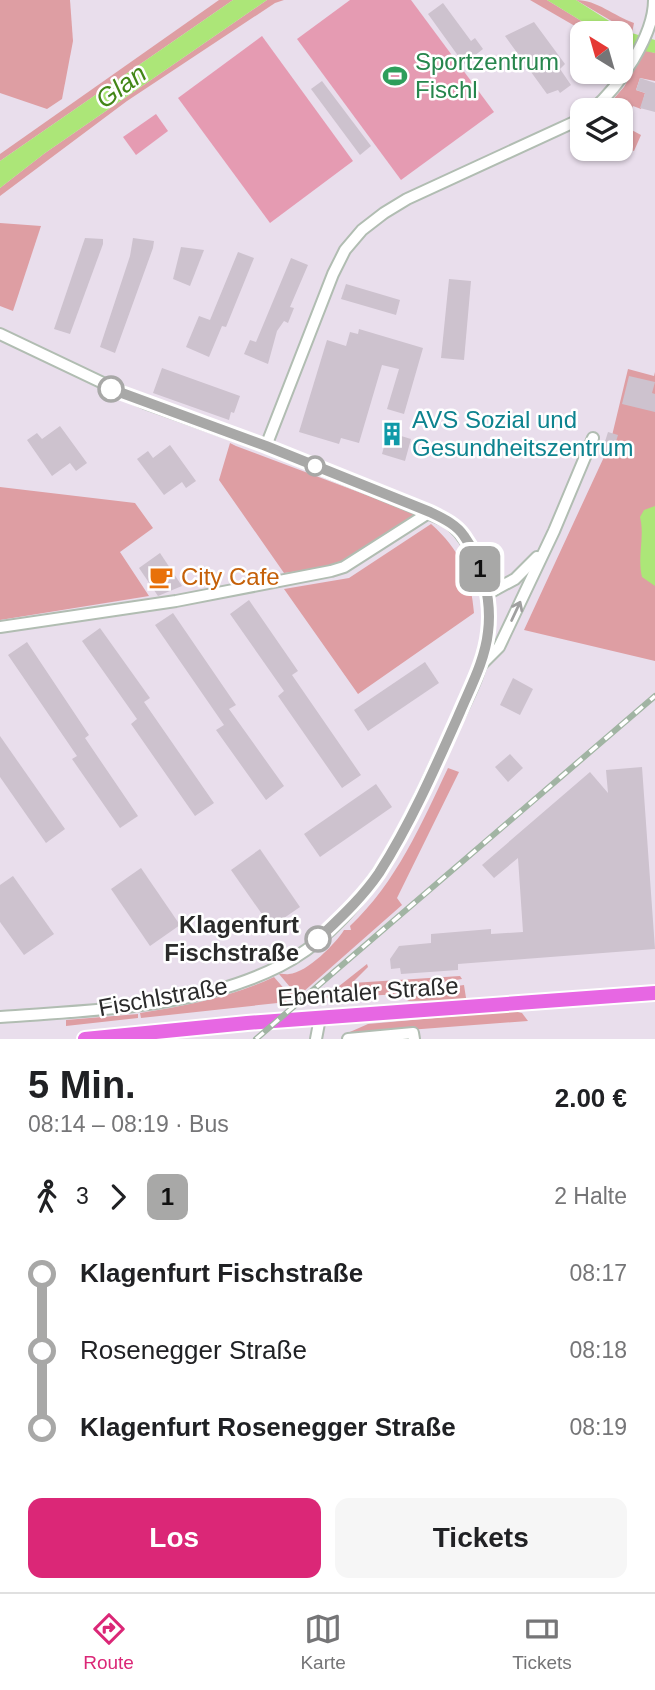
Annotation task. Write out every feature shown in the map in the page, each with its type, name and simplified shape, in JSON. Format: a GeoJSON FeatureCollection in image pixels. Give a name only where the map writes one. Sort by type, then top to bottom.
{"type":"FeatureCollection","features":[{"type":"Feature","properties":{"kind":"main road","name":"Ebentaler Straße"},"geometry":{"type":"LineString","coordinates":[[85,1039],[655,993]]}},
{"type":"Feature","properties":{"kind":"street"},"geometry":{"type":"LineString","coordinates":[[605,98],[648,32],[654,15],[654,0]]}},
{"type":"Feature","properties":{"kind":"street"},"geometry":{"type":"LineString","coordinates":[[266,446],[333,274],[345,250],[362,230],[407,199],[570,124]]}},
{"type":"Feature","properties":{"kind":"street","name":"Fischlstraße"},"geometry":{"type":"LineString","coordinates":[[0,334],[111,389],[266,446],[449,522],[464,535],[479,567],[487,594],[488,632],[480,666],[414,809],[378,873],[361,897],[318,939],[282,965],[233,986],[108,1009],[0,1017]]}},
{"type":"Feature","properties":{"kind":"street"},"geometry":{"type":"LineString","coordinates":[[480,666],[499,647],[593,438]]}},
{"type":"Feature","properties":{"kind":"street"},"geometry":{"type":"LineString","coordinates":[[0,627],[176,601],[331,572],[344,568],[430,512]]}},
{"type":"Feature","properties":{"kind":"street"},"geometry":{"type":"LineString","coordinates":[[487,594],[515,579],[544,550]]}},
{"type":"Feature","properties":{"kind":"street"},"geometry":{"type":"LineString","coordinates":[[316,1039],[320,1018]]}},
{"type":"Feature","properties":{"kind":"street"},"geometry":{"type":"LineString","coordinates":[[348,1039],[413,1033],[414,1039]]}},
{"type":"Feature","properties":{"kind":"shaded area"},"geometry":{"type":"Polygon","coordinates":[[[0,0],[70,0],[73,41],[62,99],[47,109],[0,93],[0,0]]]}},
{"type":"Feature","properties":{"kind":"shaded area"},"geometry":{"type":"Polygon","coordinates":[[[219,0],[233,0],[0,161],[0,154],[219,0]]]}},
{"type":"Feature","properties":{"kind":"shaded area"},"geometry":{"type":"Polygon","coordinates":[[[267,0],[284,0],[275,3],[127,101],[0,196],[0,188],[45,153],[267,0]]]}},
{"type":"Feature","properties":{"kind":"shaded area","name":"Sportzentrum Fischl"},"geometry":{"type":"Polygon","coordinates":[[[350,0],[411,0],[494,112],[401,180],[297,39],[350,0]]]}},
{"type":"Feature","properties":{"kind":"shaded area"},"geometry":{"type":"Polygon","coordinates":[[[530,0],[547,0],[581,21],[570,21],[570,23],[530,0]]]}},
{"type":"Feature","properties":{"kind":"shaded area"},"geometry":{"type":"Polygon","coordinates":[[[576,0],[598,5],[629,21],[612,21],[576,0]]]}},
{"type":"Feature","properties":{"kind":"shaded area"},"geometry":{"type":"Polygon","coordinates":[[[262,36],[353,161],[270,223],[178,98],[262,36]]]}},
{"type":"Feature","properties":{"kind":"shaded area"},"geometry":{"type":"Polygon","coordinates":[[[645,50],[655,53],[655,81],[640,78],[636,90],[645,93],[641,109],[633,106],[633,98],[614,98],[626,84],[634,84],[634,69],[645,50]]]}},
{"type":"Feature","properties":{"kind":"shaded area"},"geometry":{"type":"Polygon","coordinates":[[[156,114],[168,131],[136,155],[123,137],[156,114]]]}},
{"type":"Feature","properties":{"kind":"shaded area"},"geometry":{"type":"Polygon","coordinates":[[[633,131],[641,135],[633,151],[633,131]]]}},
{"type":"Feature","properties":{"kind":"shaded area"},"geometry":{"type":"Polygon","coordinates":[[[0,223],[41,226],[13,311],[0,306],[0,223]]]}},
{"type":"Feature","properties":{"kind":"shaded area"},"geometry":{"type":"Polygon","coordinates":[[[628,369],[654,376],[655,372],[655,661],[524,630],[610,444],[628,369]]]}},
{"type":"Feature","properties":{"kind":"shaded area"},"geometry":{"type":"Polygon","coordinates":[[[230,443],[417,514],[342,565],[284,573],[219,480],[230,443]]]}},
{"type":"Feature","properties":{"kind":"shaded area"},"geometry":{"type":"Polygon","coordinates":[[[0,487],[135,503],[153,528],[120,552],[149,596],[0,620],[0,487]]]}},
{"type":"Feature","properties":{"kind":"shaded area"},"geometry":{"type":"Polygon","coordinates":[[[431,524],[450,544],[462,564],[470,587],[474,613],[358,694],[284,589],[349,578],[431,524]]]}},
{"type":"Feature","properties":{"kind":"shaded area"},"geometry":{"type":"Polygon","coordinates":[[[448,768],[459,772],[397,898],[402,905],[294,1000],[286,992],[283,996],[287,1002],[141,1018],[140,1013],[210,1000],[274,977],[287,992],[290,987],[279,974],[296,972],[312,963],[344,930],[351,930],[350,926],[381,891],[406,852],[448,768]]]}},
{"type":"Feature","properties":{"kind":"shaded area"},"geometry":{"type":"Polygon","coordinates":[[[367,964],[368,967],[352,983],[460,976],[462,979],[437,983],[402,994],[324,998],[367,964]]]}},
{"type":"Feature","properties":{"kind":"shaded area"},"geometry":{"type":"Polygon","coordinates":[[[464,985],[466,998],[462,1000],[407,1001],[429,990],[464,985]]]}},
{"type":"Feature","properties":{"kind":"shaded area"},"geometry":{"type":"Polygon","coordinates":[[[513,1011],[522,1013],[528,1021],[343,1035],[368,1024],[513,1011]]]}},
{"type":"Feature","properties":{"kind":"shaded area"},"geometry":{"type":"Polygon","coordinates":[[[138,1014],[138,1018],[66,1026],[66,1020],[138,1014]]]}},
{"type":"Feature","properties":{"kind":"water","name":"Glan"},"geometry":{"type":"Polygon","coordinates":[[[233,0],[267,0],[45,153],[0,188],[0,161],[233,0]]]}},
{"type":"Feature","properties":{"kind":"water"},"geometry":{"type":"Polygon","coordinates":[[[547,0],[576,0],[609,21],[581,21],[547,0]]]}},
{"type":"Feature","properties":{"kind":"water"},"geometry":{"type":"Polygon","coordinates":[[[634,34],[655,40],[655,53],[634,49],[634,34]]]}},
{"type":"Feature","properties":{"kind":"water"},"geometry":{"type":"Polygon","coordinates":[[[655,506],[655,586],[642,577],[640,517],[644,510],[655,506]]]}},
{"type":"Feature","properties":{"kind":"building"},"geometry":{"type":"Polygon","coordinates":[[[443,3],[471,41],[475,38],[483,49],[464,64],[428,14],[443,3]]]}},
{"type":"Feature","properties":{"kind":"building"},"geometry":{"type":"Polygon","coordinates":[[[534,22],[565,64],[560,69],[571,85],[560,93],[558,90],[547,94],[505,36],[534,22]]]}},
{"type":"Feature","properties":{"kind":"building"},"geometry":{"type":"Polygon","coordinates":[[[640,78],[655,83],[655,112],[640,108],[645,93],[636,90],[640,78]]]}},
{"type":"Feature","properties":{"kind":"building"},"geometry":{"type":"Polygon","coordinates":[[[322,81],[371,146],[360,155],[311,89],[322,81]]]}},
{"type":"Feature","properties":{"kind":"building"},"geometry":{"type":"Polygon","coordinates":[[[85,238],[103,239],[103,244],[70,334],[54,329],[85,238]]]}},
{"type":"Feature","properties":{"kind":"building"},"geometry":{"type":"Polygon","coordinates":[[[133,238],[154,241],[153,248],[115,353],[100,347],[130,256],[133,238]]]}},
{"type":"Feature","properties":{"kind":"building"},"geometry":{"type":"Polygon","coordinates":[[[181,247],[204,250],[190,286],[173,279],[181,247]]]}},
{"type":"Feature","properties":{"kind":"building"},"geometry":{"type":"Polygon","coordinates":[[[238,252],[254,258],[226,327],[222,326],[209,357],[186,347],[199,316],[210,320],[238,252]]]}},
{"type":"Feature","properties":{"kind":"building"},"geometry":{"type":"Polygon","coordinates":[[[291,258],[308,265],[290,307],[294,308],[288,323],[284,321],[277,331],[268,364],[244,354],[250,340],[256,342],[291,258]]]}},
{"type":"Feature","properties":{"kind":"building"},"geometry":{"type":"Polygon","coordinates":[[[449,279],[471,281],[464,360],[441,358],[449,279]]]}},
{"type":"Feature","properties":{"kind":"building"},"geometry":{"type":"Polygon","coordinates":[[[346,284],[400,300],[396,315],[341,299],[346,284]]]}},
{"type":"Feature","properties":{"kind":"building"},"geometry":{"type":"Polygon","coordinates":[[[359,329],[423,348],[404,414],[387,409],[399,369],[382,365],[359,443],[341,438],[339,444],[299,432],[327,340],[346,346],[350,332],[358,334],[359,329]]]}},
{"type":"Feature","properties":{"kind":"building"},"geometry":{"type":"Polygon","coordinates":[[[162,368],[240,396],[234,413],[231,412],[229,420],[153,393],[162,368]]]}},
{"type":"Feature","properties":{"kind":"building"},"geometry":{"type":"Polygon","coordinates":[[[629,376],[655,382],[652,393],[655,394],[655,412],[622,404],[629,376]]]}},
{"type":"Feature","properties":{"kind":"building"},"geometry":{"type":"Polygon","coordinates":[[[60,426],[87,463],[76,471],[70,463],[52,476],[27,440],[37,433],[42,439],[60,426]]]}},
{"type":"Feature","properties":{"kind":"building","name":"AVS Sozial und Gesundheitszentrum"},"geometry":{"type":"Polygon","coordinates":[[[388,432],[411,439],[405,461],[382,454],[388,432]]]}},
{"type":"Feature","properties":{"kind":"building"},"geometry":{"type":"Polygon","coordinates":[[[608,432],[618,435],[612,454],[602,451],[608,432]]]}},
{"type":"Feature","properties":{"kind":"building"},"geometry":{"type":"Polygon","coordinates":[[[170,445],[196,481],[186,488],[182,482],[164,495],[137,459],[148,451],[153,458],[170,445]]]}},
{"type":"Feature","properties":{"kind":"building","name":"City Cafe"},"geometry":{"type":"Polygon","coordinates":[[[160,553],[182,586],[158,596],[139,568],[160,553]]]}},
{"type":"Feature","properties":{"kind":"building"},"geometry":{"type":"Polygon","coordinates":[[[249,600],[298,671],[292,675],[361,775],[342,788],[278,696],[284,691],[230,614],[249,600]]]}},
{"type":"Feature","properties":{"kind":"building"},"geometry":{"type":"Polygon","coordinates":[[[173,613],[236,705],[229,709],[284,786],[266,800],[216,730],[224,725],[155,625],[173,613]]]}},
{"type":"Feature","properties":{"kind":"building"},"geometry":{"type":"Polygon","coordinates":[[[100,628],[150,698],[144,702],[214,803],[195,816],[131,724],[137,719],[82,641],[100,628]]]}},
{"type":"Feature","properties":{"kind":"building"},"geometry":{"type":"Polygon","coordinates":[[[27,642],[89,735],[85,738],[138,816],[120,828],[72,759],[77,756],[8,655],[27,642]]]}},
{"type":"Feature","properties":{"kind":"building"},"geometry":{"type":"Polygon","coordinates":[[[425,662],[439,683],[368,731],[354,710],[425,662]]]}},
{"type":"Feature","properties":{"kind":"building"},"geometry":{"type":"Polygon","coordinates":[[[513,678],[533,689],[520,715],[500,705],[513,678]]]}},
{"type":"Feature","properties":{"kind":"building"},"geometry":{"type":"Polygon","coordinates":[[[0,736],[65,829],[46,843],[0,777],[0,736]]]}},
{"type":"Feature","properties":{"kind":"building"},"geometry":{"type":"Polygon","coordinates":[[[510,754],[523,768],[508,782],[495,767],[510,754]]]}},
{"type":"Feature","properties":{"kind":"building"},"geometry":{"type":"Polygon","coordinates":[[[642,767],[655,949],[458,964],[458,970],[401,974],[400,968],[391,969],[390,959],[399,946],[431,943],[431,934],[491,929],[491,934],[523,932],[518,858],[494,878],[482,865],[590,772],[608,793],[606,770],[642,767]]]}},
{"type":"Feature","properties":{"kind":"building"},"geometry":{"type":"Polygon","coordinates":[[[376,784],[392,807],[320,857],[304,834],[376,784]]]}},
{"type":"Feature","properties":{"kind":"building"},"geometry":{"type":"Polygon","coordinates":[[[260,849],[300,907],[271,927],[231,870],[260,849]]]}},
{"type":"Feature","properties":{"kind":"building"},"geometry":{"type":"Polygon","coordinates":[[[141,868],[180,925],[150,946],[111,889],[141,868]]]}},
{"type":"Feature","properties":{"kind":"building"},"geometry":{"type":"Polygon","coordinates":[[[13,876],[54,934],[24,955],[0,922],[0,885],[13,876]]]}},
{"type":"Feature","properties":{"kind":"railway"},"geometry":{"type":"LineString","coordinates":[[256,1039],[655,696]]}},
{"type":"Feature","properties":{"kind":"bus line","name":"1"},"geometry":{"type":"LineString","coordinates":[[111,389],[266,446],[430,512],[449,522],[464,535],[479,567],[487,594],[488,632],[480,666],[453,729],[408,821],[378,873],[361,897],[318,939]]}},
{"type":"Feature","properties":{"kind":"place","name":"Sportzentrum Fischl"},"geometry":{"type":"Point","coordinates":[395,76]}},
{"type":"Feature","properties":{"kind":"place","name":"AVS Sozial und Gesundheitszentrum"},"geometry":{"type":"Point","coordinates":[392,434]}},
{"type":"Feature","properties":{"kind":"place","name":"City Cafe"},"geometry":{"type":"Point","coordinates":[161,577]}},
{"type":"Feature","properties":{"kind":"place","name":"Klagenfurt Fischstraße"},"geometry":{"type":"Point","coordinates":[318,939]}}]}
